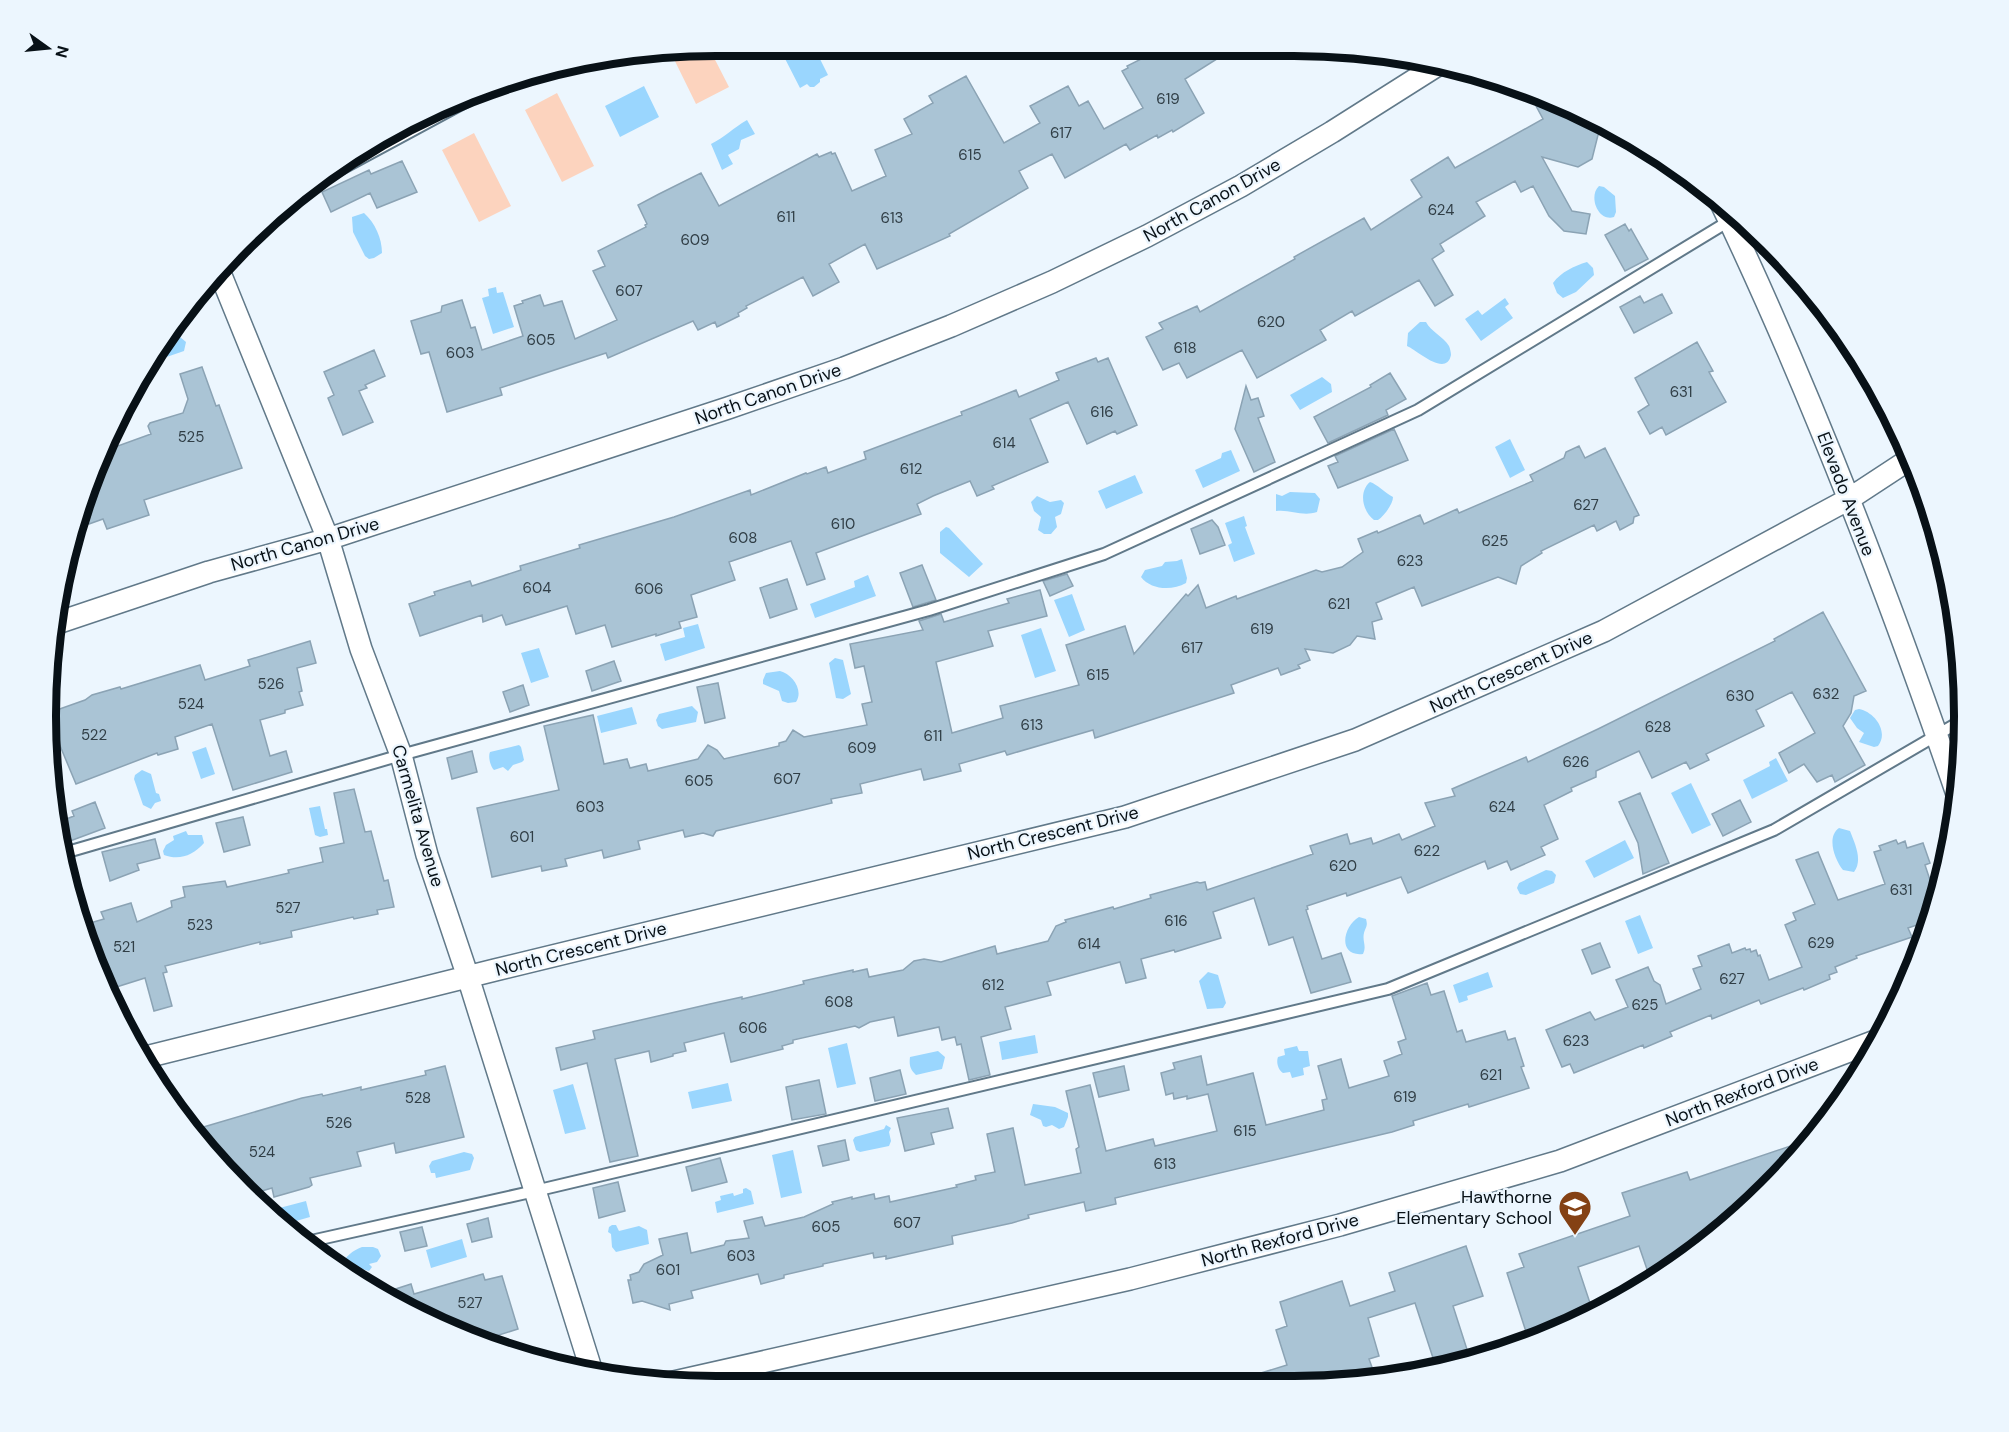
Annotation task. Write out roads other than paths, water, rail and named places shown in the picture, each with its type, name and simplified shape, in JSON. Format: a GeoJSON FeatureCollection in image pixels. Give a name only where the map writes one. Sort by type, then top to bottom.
{"type":"FeatureCollection","features":[{"type":"Feature","properties":{"kind":"street","name":"North Canon Drive"},"geometry":{"type":"LineString","coordinates":[[62,621],[209,572],[328,539],[728,408],[844,368],[951,326],[1052,282],[1241,186],[1430,70]]}},
{"type":"Feature","properties":{"kind":"street","name":"Elevado Avenue"},"geometry":{"type":"LineString","coordinates":[[1739,230],[1849,499],[1951,775]]}},
{"type":"Feature","properties":{"kind":"street","name":"Carmelita Avenue"},"geometry":{"type":"LineString","coordinates":[[222,278],[328,539],[362,649],[401,755],[427,855],[468,976],[590,1364]]}},
{"type":"Feature","properties":{"kind":"street","name":"North Crescent Drive"},"geometry":{"type":"LineString","coordinates":[[151,1057],[468,976],[1125,817],[1355,740],[1604,631],[1849,499],[1903,463]]}},
{"type":"Feature","properties":{"kind":"street","name":"North Rexford Drive"},"geometry":{"type":"LineString","coordinates":[[702,1376],[1130,1279],[1340,1225],[1560,1161],[1866,1045]]}},
{"type":"Feature","properties":{"kind":"lane"},"geometry":{"type":"LineString","coordinates":[[377,149],[427,123]]}},
{"type":"Feature","properties":{"kind":"lane"},"geometry":{"type":"LineString","coordinates":[[70,851],[401,755],[929,610],[1104,554],[1418,410],[1731,222]]}},
{"type":"Feature","properties":{"kind":"lane"},"geometry":{"type":"LineString","coordinates":[[314,1240],[535,1191],[1388,989],[1774,830],[1954,725]]}},
{"type":"Feature","properties":{"kind":"water"},"geometry":{"type":"Polygon","coordinates":[[[784,56],[818,56],[828,75],[820,79],[814,87],[807,84],[800,88],[784,56]]]}},
{"type":"Feature","properties":{"kind":"water"},"geometry":{"type":"Polygon","coordinates":[[[644,86],[659,117],[620,137],[605,106],[644,86]]]}},
{"type":"Feature","properties":{"kind":"water"},"geometry":{"type":"Polygon","coordinates":[[[747,120],[755,134],[741,140],[739,149],[728,155],[733,164],[722,170],[711,144],[747,120]]]}},
{"type":"Feature","properties":{"kind":"water"},"geometry":{"type":"Polygon","coordinates":[[[1599,186],[1604,187],[1615,196],[1614,217],[1603,216],[1596,207],[1594,196],[1599,186]]]}},
{"type":"Feature","properties":{"kind":"water"},"geometry":{"type":"Polygon","coordinates":[[[364,213],[377,231],[382,247],[382,253],[369,259],[365,256],[353,232],[352,217],[364,213]]]}},
{"type":"Feature","properties":{"kind":"water"},"geometry":{"type":"Polygon","coordinates":[[[1587,262],[1593,268],[1594,275],[1576,292],[1563,298],[1557,293],[1553,283],[1568,270],[1587,262]]]}},
{"type":"Feature","properties":{"kind":"water"},"geometry":{"type":"Polygon","coordinates":[[[496,287],[497,293],[503,292],[514,327],[493,334],[482,298],[489,296],[488,289],[496,287]]]}},
{"type":"Feature","properties":{"kind":"water"},"geometry":{"type":"Polygon","coordinates":[[[1505,298],[1509,304],[1505,307],[1513,318],[1481,341],[1465,319],[1478,310],[1482,315],[1505,298]]]}},
{"type":"Feature","properties":{"kind":"water"},"geometry":{"type":"Polygon","coordinates":[[[1420,322],[1426,322],[1444,339],[1451,355],[1448,361],[1443,364],[1431,361],[1407,346],[1408,333],[1420,322]]]}},
{"type":"Feature","properties":{"kind":"water"},"geometry":{"type":"Polygon","coordinates":[[[180,337],[186,342],[184,351],[161,359],[167,349],[174,339],[180,337]]]}},
{"type":"Feature","properties":{"kind":"water"},"geometry":{"type":"Polygon","coordinates":[[[1322,377],[1331,384],[1332,392],[1300,410],[1290,395],[1322,377]]]}},
{"type":"Feature","properties":{"kind":"water"},"geometry":{"type":"Polygon","coordinates":[[[1510,439],[1525,470],[1510,478],[1495,447],[1510,439]]]}},
{"type":"Feature","properties":{"kind":"water"},"geometry":{"type":"Polygon","coordinates":[[[1231,450],[1240,471],[1203,488],[1195,470],[1221,458],[1222,453],[1231,450]]]}},
{"type":"Feature","properties":{"kind":"water"},"geometry":{"type":"Polygon","coordinates":[[[1135,475],[1143,493],[1106,509],[1098,491],[1135,475]]]}},
{"type":"Feature","properties":{"kind":"water"},"geometry":{"type":"Polygon","coordinates":[[[1370,482],[1393,497],[1388,510],[1378,520],[1370,516],[1363,502],[1364,491],[1370,482]]]}},
{"type":"Feature","properties":{"kind":"water"},"geometry":{"type":"Polygon","coordinates":[[[1290,492],[1315,493],[1320,499],[1317,512],[1306,514],[1276,511],[1276,494],[1282,496],[1290,492]]]}},
{"type":"Feature","properties":{"kind":"water"},"geometry":{"type":"Polygon","coordinates":[[[1037,496],[1050,502],[1061,500],[1064,503],[1061,514],[1055,517],[1057,527],[1051,534],[1044,534],[1038,530],[1041,517],[1034,511],[1031,502],[1037,496]]]}},
{"type":"Feature","properties":{"kind":"water"},"geometry":{"type":"Polygon","coordinates":[[[1244,516],[1247,526],[1245,527],[1255,554],[1234,562],[1228,545],[1232,543],[1225,523],[1244,516]]]}},
{"type":"Feature","properties":{"kind":"water"},"geometry":{"type":"Polygon","coordinates":[[[946,527],[983,564],[969,577],[940,553],[940,532],[946,527]]]}},
{"type":"Feature","properties":{"kind":"water"},"geometry":{"type":"Polygon","coordinates":[[[1182,559],[1187,578],[1186,583],[1180,586],[1156,587],[1141,577],[1145,570],[1162,566],[1165,562],[1182,559]]]}},
{"type":"Feature","properties":{"kind":"water"},"geometry":{"type":"Polygon","coordinates":[[[868,575],[876,596],[815,618],[810,604],[855,587],[854,581],[868,575]]]}},
{"type":"Feature","properties":{"kind":"water"},"geometry":{"type":"Polygon","coordinates":[[[1072,594],[1085,630],[1069,637],[1054,600],[1072,594]]]}},
{"type":"Feature","properties":{"kind":"water"},"geometry":{"type":"Polygon","coordinates":[[[698,624],[705,648],[665,661],[660,644],[685,637],[683,628],[698,624]]]}},
{"type":"Feature","properties":{"kind":"water"},"geometry":{"type":"Polygon","coordinates":[[[1041,628],[1056,671],[1035,678],[1021,635],[1041,628]]]}},
{"type":"Feature","properties":{"kind":"water"},"geometry":{"type":"Polygon","coordinates":[[[539,648],[549,677],[531,683],[521,653],[539,648]]]}},
{"type":"Feature","properties":{"kind":"water"},"geometry":{"type":"Polygon","coordinates":[[[835,658],[843,660],[851,694],[843,699],[836,698],[829,663],[835,658]]]}},
{"type":"Feature","properties":{"kind":"water"},"geometry":{"type":"Polygon","coordinates":[[[780,671],[789,675],[796,683],[799,693],[796,702],[782,701],[779,691],[763,684],[766,673],[780,671]]]}},
{"type":"Feature","properties":{"kind":"water"},"geometry":{"type":"Polygon","coordinates":[[[692,706],[698,712],[696,722],[662,729],[658,726],[656,720],[659,714],[692,706]]]}},
{"type":"Feature","properties":{"kind":"water"},"geometry":{"type":"Polygon","coordinates":[[[632,707],[637,724],[601,733],[597,716],[632,707]]]}},
{"type":"Feature","properties":{"kind":"water"},"geometry":{"type":"Polygon","coordinates":[[[1859,709],[1870,714],[1879,723],[1882,735],[1878,746],[1874,747],[1859,742],[1864,733],[1850,718],[1855,710],[1859,709]]]}},
{"type":"Feature","properties":{"kind":"water"},"geometry":{"type":"Polygon","coordinates":[[[519,745],[524,760],[522,762],[513,765],[508,771],[503,767],[494,770],[491,766],[490,752],[519,745]]]}},
{"type":"Feature","properties":{"kind":"water"},"geometry":{"type":"Polygon","coordinates":[[[206,747],[215,774],[201,779],[192,752],[206,747]]]}},
{"type":"Feature","properties":{"kind":"water"},"geometry":{"type":"Polygon","coordinates":[[[1776,758],[1788,781],[1752,799],[1743,780],[1770,766],[1769,762],[1776,758]]]}},
{"type":"Feature","properties":{"kind":"water"},"geometry":{"type":"Polygon","coordinates":[[[142,770],[151,774],[156,793],[159,794],[161,801],[155,803],[151,809],[143,805],[134,779],[135,775],[142,770]]]}},
{"type":"Feature","properties":{"kind":"water"},"geometry":{"type":"Polygon","coordinates":[[[1691,783],[1711,825],[1692,834],[1671,793],[1691,783]]]}},
{"type":"Feature","properties":{"kind":"water"},"geometry":{"type":"Polygon","coordinates":[[[320,806],[328,835],[320,837],[315,835],[309,808],[320,806]]]}},
{"type":"Feature","properties":{"kind":"water"},"geometry":{"type":"Polygon","coordinates":[[[1839,828],[1850,831],[1856,847],[1858,862],[1854,872],[1843,870],[1835,855],[1832,843],[1835,832],[1839,828]]]}},
{"type":"Feature","properties":{"kind":"water"},"geometry":{"type":"Polygon","coordinates":[[[186,831],[188,835],[202,835],[204,843],[186,856],[164,855],[166,845],[174,840],[173,836],[186,831]]]}},
{"type":"Feature","properties":{"kind":"water"},"geometry":{"type":"Polygon","coordinates":[[[1625,840],[1634,858],[1594,878],[1585,861],[1625,840]]]}},
{"type":"Feature","properties":{"kind":"water"},"geometry":{"type":"Polygon","coordinates":[[[1546,870],[1556,875],[1554,883],[1526,895],[1520,894],[1517,888],[1519,883],[1546,870]]]}},
{"type":"Feature","properties":{"kind":"water"},"geometry":{"type":"Polygon","coordinates":[[[75,876],[79,877],[89,912],[87,914],[75,876]]]}},
{"type":"Feature","properties":{"kind":"water"},"geometry":{"type":"Polygon","coordinates":[[[1640,915],[1653,948],[1638,954],[1625,921],[1640,915]]]}},
{"type":"Feature","properties":{"kind":"water"},"geometry":{"type":"Polygon","coordinates":[[[1359,917],[1366,919],[1367,923],[1364,936],[1365,948],[1363,954],[1355,954],[1349,951],[1345,940],[1349,927],[1359,917]]]}},
{"type":"Feature","properties":{"kind":"water"},"geometry":{"type":"Polygon","coordinates":[[[1208,972],[1218,975],[1226,1003],[1223,1008],[1207,1009],[1199,981],[1208,972]]]}},
{"type":"Feature","properties":{"kind":"water"},"geometry":{"type":"Polygon","coordinates":[[[1488,972],[1493,987],[1467,996],[1468,1000],[1459,1003],[1453,985],[1488,972]]]}},
{"type":"Feature","properties":{"kind":"water"},"geometry":{"type":"Polygon","coordinates":[[[1035,1035],[1038,1053],[1002,1060],[999,1042],[1035,1035]]]}},
{"type":"Feature","properties":{"kind":"water"},"geometry":{"type":"Polygon","coordinates":[[[847,1043],[856,1084],[837,1088],[828,1048],[847,1043]]]}},
{"type":"Feature","properties":{"kind":"water"},"geometry":{"type":"Polygon","coordinates":[[[1297,1046],[1299,1051],[1308,1051],[1310,1066],[1303,1068],[1304,1075],[1292,1078],[1290,1072],[1283,1073],[1280,1070],[1277,1059],[1285,1055],[1284,1049],[1297,1046]]]}},
{"type":"Feature","properties":{"kind":"water"},"geometry":{"type":"Polygon","coordinates":[[[938,1051],[945,1057],[942,1069],[916,1075],[912,1071],[910,1057],[938,1051]]]}},
{"type":"Feature","properties":{"kind":"water"},"geometry":{"type":"Polygon","coordinates":[[[728,1083],[732,1101],[692,1109],[688,1092],[728,1083]]]}},
{"type":"Feature","properties":{"kind":"water"},"geometry":{"type":"Polygon","coordinates":[[[573,1084],[586,1129],[565,1134],[553,1090],[573,1084]]]}},
{"type":"Feature","properties":{"kind":"water"},"geometry":{"type":"Polygon","coordinates":[[[1033,1104],[1055,1107],[1068,1113],[1064,1127],[1059,1129],[1052,1125],[1043,1126],[1041,1120],[1030,1115],[1033,1104]]]}},
{"type":"Feature","properties":{"kind":"water"},"geometry":{"type":"Polygon","coordinates":[[[886,1125],[891,1128],[889,1146],[860,1152],[856,1150],[853,1140],[855,1137],[884,1129],[886,1125]]]}},
{"type":"Feature","properties":{"kind":"water"},"geometry":{"type":"Polygon","coordinates":[[[793,1150],[802,1193],[781,1198],[772,1155],[793,1150]]]}},
{"type":"Feature","properties":{"kind":"water"},"geometry":{"type":"Polygon","coordinates":[[[464,1152],[472,1154],[474,1158],[470,1170],[436,1178],[435,1173],[431,1173],[429,1166],[432,1161],[464,1152]]]}},
{"type":"Feature","properties":{"kind":"water"},"geometry":{"type":"Polygon","coordinates":[[[743,1189],[751,1191],[754,1204],[717,1213],[715,1202],[721,1200],[720,1196],[733,1193],[734,1196],[743,1193],[743,1189]]]}},
{"type":"Feature","properties":{"kind":"water"},"geometry":{"type":"Polygon","coordinates":[[[306,1201],[310,1217],[292,1222],[276,1209],[306,1201]]]}},
{"type":"Feature","properties":{"kind":"water"},"geometry":{"type":"Polygon","coordinates":[[[612,1225],[616,1225],[619,1231],[639,1226],[647,1230],[649,1244],[616,1252],[612,1247],[611,1234],[608,1232],[612,1225]]]}},
{"type":"Feature","properties":{"kind":"water"},"geometry":{"type":"Polygon","coordinates":[[[462,1239],[467,1257],[431,1268],[426,1250],[462,1239]]]}},
{"type":"Feature","properties":{"kind":"water"},"geometry":{"type":"Polygon","coordinates":[[[362,1247],[373,1247],[378,1249],[381,1256],[377,1262],[369,1264],[372,1267],[369,1271],[362,1269],[360,1272],[344,1261],[355,1250],[362,1247]]]}},
{"type":"Feature","properties":{"kind":"place","name":"Hawthorne Elementary School"},"geometry":{"type":"Point","coordinates":[1575,1236]}}]}
